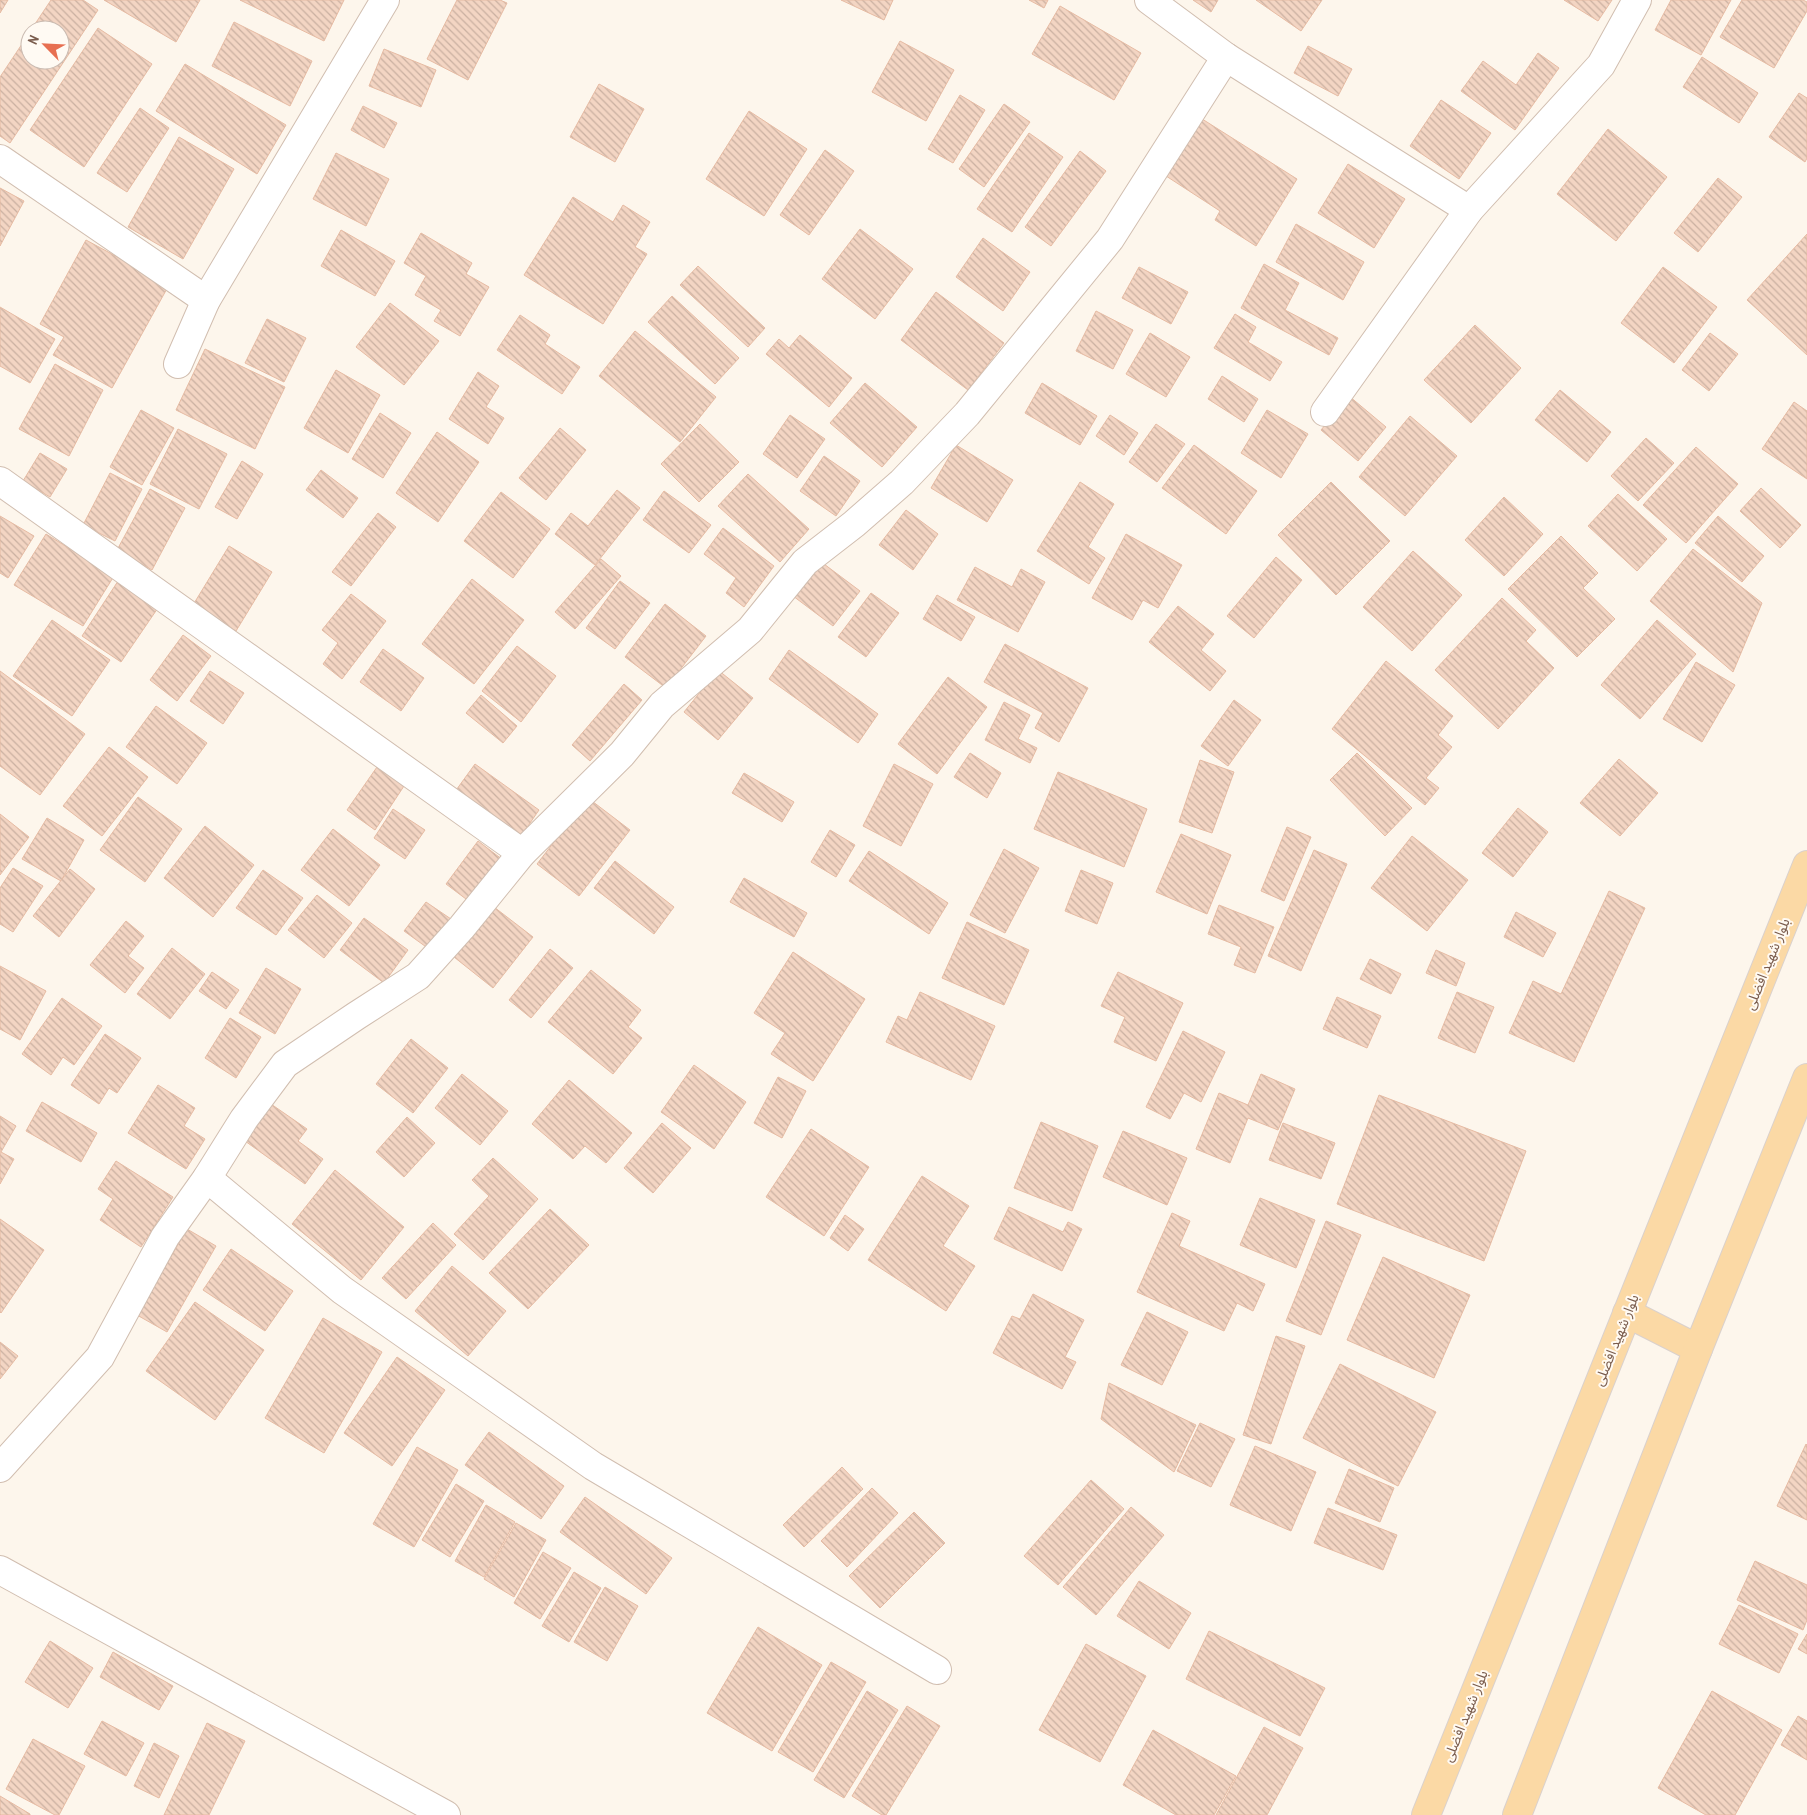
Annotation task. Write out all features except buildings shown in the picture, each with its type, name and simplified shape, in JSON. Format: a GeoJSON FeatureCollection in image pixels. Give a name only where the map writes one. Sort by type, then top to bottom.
{"type":"FeatureCollection","features":[{"type":"Feature","properties":{"kind":"main road","name":"بلوار شهید افضلی"},"geometry":{"type":"LineString","coordinates":[[1426,1815],[1807,865]]}},
{"type":"Feature","properties":{"kind":"main road"},"geometry":{"type":"LineString","coordinates":[[1517,1815],[1698,1349],[1807,1078]]}},
{"type":"Feature","properties":{"kind":"main road"},"geometry":{"type":"LineString","coordinates":[[1627,1313],[1698,1349]]}},
{"type":"Feature","properties":{"kind":"street"},"geometry":{"type":"LineString","coordinates":[[178,364],[206,300],[385,0]]}},
{"type":"Feature","properties":{"kind":"street"},"geometry":{"type":"LineString","coordinates":[[1149,0],[1226,57],[1469,210]]}},
{"type":"Feature","properties":{"kind":"street"},"geometry":{"type":"LineString","coordinates":[[1325,412],[1469,210],[1601,65],[1638,0]]}},
{"type":"Feature","properties":{"kind":"street"},"geometry":{"type":"LineString","coordinates":[[0,1468],[100,1357],[165,1237],[207,1178],[244,1119],[285,1064],[418,976],[462,927],[522,853],[622,754],[662,705],[750,630],[806,562],[854,524],[902,482],[967,414],[1110,239],[1226,57]]}},
{"type":"Feature","properties":{"kind":"street"},"geometry":{"type":"LineString","coordinates":[[0,159],[206,300]]}},
{"type":"Feature","properties":{"kind":"street"},"geometry":{"type":"LineString","coordinates":[[0,481],[522,853]]}},
{"type":"Feature","properties":{"kind":"street"},"geometry":{"type":"LineString","coordinates":[[207,1178],[342,1290],[593,1466],[937,1670]]}},
{"type":"Feature","properties":{"kind":"street"},"geometry":{"type":"LineString","coordinates":[[0,1570],[446,1815]]}}]}
